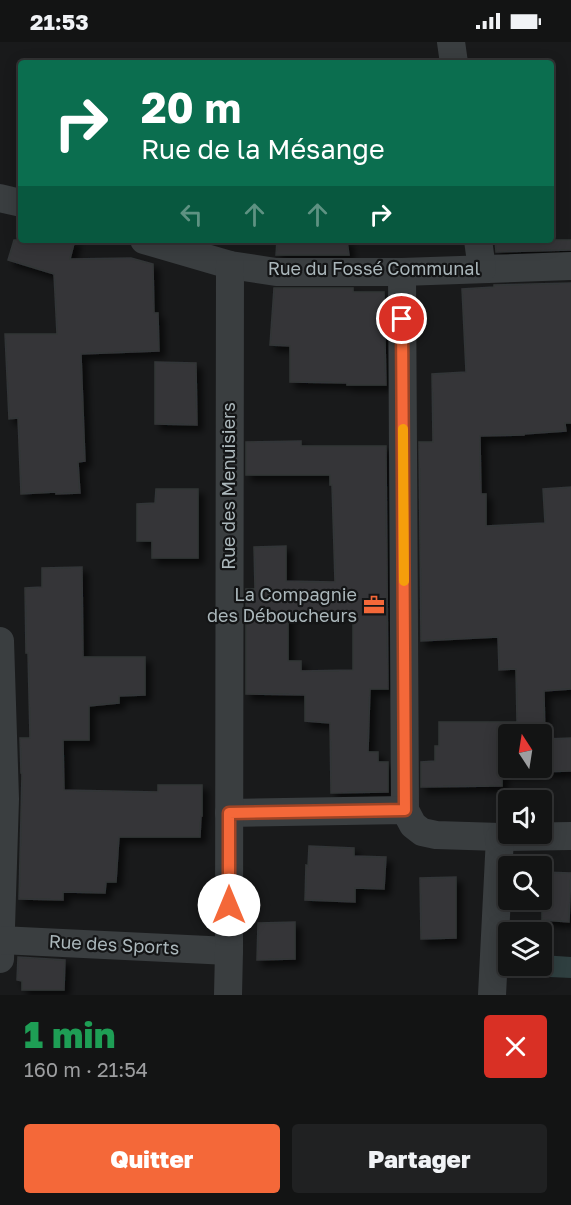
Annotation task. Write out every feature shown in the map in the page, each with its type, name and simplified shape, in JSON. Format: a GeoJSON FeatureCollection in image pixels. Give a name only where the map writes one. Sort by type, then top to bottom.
{"type":"FeatureCollection","features":[{"type":"Feature","properties":{"kind":"street"},"geometry":{"type":"LineString","coordinates":[[451,42],[454,60]]}},
{"type":"Feature","properties":{"kind":"street"},"geometry":{"type":"LineString","coordinates":[[0,198],[18,202]]}},
{"type":"Feature","properties":{"kind":"street","name":"Rue du Fossé Communal"},"geometry":{"type":"LineString","coordinates":[[154,243],[230,266],[276,272],[402,272],[571,266]]}},
{"type":"Feature","properties":{"kind":"street"},"geometry":{"type":"LineString","coordinates":[[478,243],[482,269]]}},
{"type":"Feature","properties":{"kind":"street","name":"Rue des Menuisiers"},"geometry":{"type":"LineString","coordinates":[[228,995],[230,266]]}},
{"type":"Feature","properties":{"kind":"street"},"geometry":{"type":"LineString","coordinates":[[402,272],[405,810],[413,825],[422,832],[436,835],[498,837]]}},
{"type":"Feature","properties":{"kind":"street"},"geometry":{"type":"LineString","coordinates":[[0,641],[5,799],[0,958]]}},
{"type":"Feature","properties":{"kind":"street"},"geometry":{"type":"LineString","coordinates":[[229,813],[405,810]]}},
{"type":"Feature","properties":{"kind":"street"},"geometry":{"type":"LineString","coordinates":[[552,836],[571,836]]}},
{"type":"Feature","properties":{"kind":"street"},"geometry":{"type":"LineString","coordinates":[[492,995],[500,844]]}},
{"type":"Feature","properties":{"kind":"street","name":"Rue des Sports"},"geometry":{"type":"LineString","coordinates":[[0,940],[229,951]]}},
{"type":"Feature","properties":{"kind":"shaded area"},"geometry":{"type":"Polygon","coordinates":[[[552,956],[571,957],[571,978],[528,976],[552,976],[552,956]]]}},
{"type":"Feature","properties":{"kind":"building"},"geometry":{"type":"Polygon","coordinates":[[[14,240],[18,240],[18,243],[74,243],[70,259],[131,258],[153,264],[154,313],[158,313],[159,351],[81,354],[85,461],[78,462],[80,493],[21,494],[18,418],[9,419],[5,334],[57,334],[54,274],[8,260],[14,240]]]}},
{"type":"Feature","properties":{"kind":"building"},"geometry":{"type":"Polygon","coordinates":[[[554,240],[571,240],[571,250],[496,252],[495,243],[554,243],[554,240]]]}},
{"type":"Feature","properties":{"kind":"building"},"geometry":{"type":"Polygon","coordinates":[[[277,243],[347,243],[349,255],[276,255],[277,243]]]}},
{"type":"Feature","properties":{"kind":"building"},"geometry":{"type":"Polygon","coordinates":[[[571,283],[571,423],[565,423],[566,431],[480,436],[481,494],[486,494],[486,526],[545,523],[543,489],[571,487],[571,689],[544,691],[545,724],[498,724],[498,778],[502,778],[502,786],[421,787],[421,762],[435,761],[435,746],[439,746],[439,722],[517,722],[516,669],[499,670],[498,637],[421,641],[419,442],[433,442],[432,374],[466,372],[462,289],[494,287],[494,285],[571,283]]]}},
{"type":"Feature","properties":{"kind":"building"},"geometry":{"type":"Polygon","coordinates":[[[274,288],[353,288],[353,292],[384,292],[386,385],[290,382],[290,346],[270,345],[274,288]]]}},
{"type":"Feature","properties":{"kind":"building"},"geometry":{"type":"Polygon","coordinates":[[[155,362],[196,363],[197,425],[155,424],[155,362]]]}},
{"type":"Feature","properties":{"kind":"building"},"geometry":{"type":"Polygon","coordinates":[[[301,441],[301,446],[386,446],[388,689],[370,689],[368,752],[378,752],[378,762],[388,762],[388,792],[331,793],[330,723],[305,721],[305,695],[246,694],[246,589],[255,589],[254,547],[286,546],[286,581],[335,582],[330,475],[246,475],[246,442],[301,441]],[[353,611],[288,614],[288,661],[301,661],[301,671],[353,670],[353,611]]]}},
{"type":"Feature","properties":{"kind":"building"},"geometry":{"type":"Polygon","coordinates":[[[156,489],[198,489],[198,558],[152,558],[152,541],[137,541],[137,504],[155,503],[156,489]]]}},
{"type":"Feature","properties":{"kind":"building"},"geometry":{"type":"Polygon","coordinates":[[[82,567],[83,657],[145,657],[145,695],[119,696],[119,703],[89,706],[89,740],[63,740],[64,790],[158,792],[158,785],[202,785],[200,837],[119,837],[116,882],[106,882],[105,893],[63,892],[63,900],[19,899],[22,773],[20,738],[30,738],[25,588],[42,587],[42,568],[82,567]]]}},
{"type":"Feature","properties":{"kind":"building"},"geometry":{"type":"Polygon","coordinates":[[[571,738],[571,771],[552,772],[552,739],[571,738]]]}},
{"type":"Feature","properties":{"kind":"building"},"geometry":{"type":"Polygon","coordinates":[[[309,846],[354,848],[354,856],[386,857],[384,889],[355,888],[355,902],[305,900],[309,846]]]}},
{"type":"Feature","properties":{"kind":"building"},"geometry":{"type":"Polygon","coordinates":[[[552,872],[571,873],[569,922],[542,920],[542,910],[552,910],[552,872]]]}},
{"type":"Feature","properties":{"kind":"building"},"geometry":{"type":"Polygon","coordinates":[[[456,877],[456,938],[421,939],[420,878],[456,877]]]}},
{"type":"Feature","properties":{"kind":"building"},"geometry":{"type":"Polygon","coordinates":[[[295,922],[295,959],[257,960],[258,923],[295,922]]]}},
{"type":"Feature","properties":{"kind":"building"},"geometry":{"type":"Polygon","coordinates":[[[18,957],[65,960],[64,990],[22,990],[22,981],[17,980],[18,957]]]}},
{"type":"Feature","properties":{"kind":"slow traffic"},"geometry":{"type":"LineString","coordinates":[[403,429],[404,581]]}},
{"type":"Feature","properties":{"kind":"place","name":"La Compagnie des Déboucheurs"},"geometry":{"type":"Point","coordinates":[374,605]}},
{"type":"Feature","properties":{"kind":"route"},"geometry":{"type":"LineString","coordinates":[[229,905],[229,813],[405,810],[402,319]]}}]}
